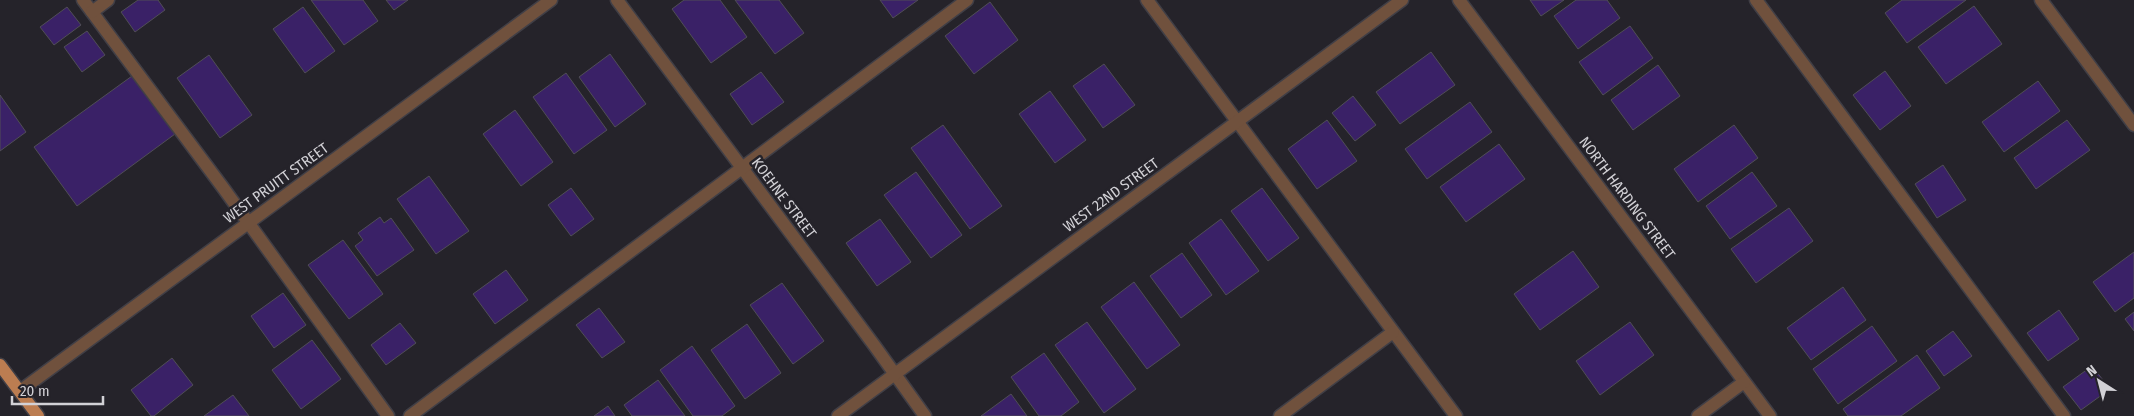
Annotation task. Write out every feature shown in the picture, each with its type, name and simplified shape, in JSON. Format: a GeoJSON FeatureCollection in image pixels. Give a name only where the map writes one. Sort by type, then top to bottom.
{"type":"FeatureCollection","features":[{"type":"Feature","properties":{"kind":"main road"},"geometry":{"type":"LineString","coordinates":[[0,365],[38,416]]}},
{"type":"Feature","properties":{"kind":"street"},"geometry":{"type":"LineString","coordinates":[[83,0],[388,416]]}},
{"type":"Feature","properties":{"kind":"street"},"geometry":{"type":"LineString","coordinates":[[92,12],[108,0]]}},
{"type":"Feature","properties":{"kind":"street","name":"WEST PRUITT STREET"},"geometry":{"type":"LineString","coordinates":[[20,392],[551,0]]}},
{"type":"Feature","properties":{"kind":"street","name":"KOEHNE STREET"},"geometry":{"type":"LineString","coordinates":[[617,0],[925,416]]}},
{"type":"Feature","properties":{"kind":"street"},"geometry":{"type":"LineString","coordinates":[[410,416],[967,0]]}},
{"type":"Feature","properties":{"kind":"street"},"geometry":{"type":"LineString","coordinates":[[1146,0],[1456,416]]}},
{"type":"Feature","properties":{"kind":"street","name":"WEST 22ND STREET"},"geometry":{"type":"LineString","coordinates":[[838,416],[1402,0]]}},
{"type":"Feature","properties":{"kind":"street","name":"NORTH HARDING STREET"},"geometry":{"type":"LineString","coordinates":[[1458,0],[1770,416]]}},
{"type":"Feature","properties":{"kind":"street"},"geometry":{"type":"LineString","coordinates":[[1756,0],[2064,416]]}},
{"type":"Feature","properties":{"kind":"street"},"geometry":{"type":"LineString","coordinates":[[2041,0],[2134,125]]}},
{"type":"Feature","properties":{"kind":"street"},"geometry":{"type":"LineString","coordinates":[[1280,416],[1393,332]]}},
{"type":"Feature","properties":{"kind":"street"},"geometry":{"type":"LineString","coordinates":[[1698,416],[1744,382]]}},
{"type":"Feature","properties":{"kind":"building"},"geometry":{"type":"Polygon","coordinates":[[[138,0],[158,0],[165,10],[135,32],[121,12],[138,0]]]}},
{"type":"Feature","properties":{"kind":"building"},"geometry":{"type":"Polygon","coordinates":[[[311,0],[363,0],[378,21],[344,45],[311,0]]]}},
{"type":"Feature","properties":{"kind":"building"},"geometry":{"type":"Polygon","coordinates":[[[386,0],[408,0],[394,10],[386,0]]]}},
{"type":"Feature","properties":{"kind":"building"},"geometry":{"type":"Polygon","coordinates":[[[684,0],[720,0],[747,37],[711,63],[672,9],[684,0]]]}},
{"type":"Feature","properties":{"kind":"building"},"geometry":{"type":"Polygon","coordinates":[[[735,0],[779,0],[804,33],[775,54],[735,0]]]}},
{"type":"Feature","properties":{"kind":"building"},"geometry":{"type":"Polygon","coordinates":[[[880,0],[918,0],[893,18],[880,0]]]}},
{"type":"Feature","properties":{"kind":"building"},"geometry":{"type":"Polygon","coordinates":[[[1530,0],[1564,0],[1541,16],[1530,0]]]}},
{"type":"Feature","properties":{"kind":"building"},"geometry":{"type":"Polygon","coordinates":[[[1576,0],[1607,0],[1620,18],[1578,49],[1554,16],[1576,0]]]}},
{"type":"Feature","properties":{"kind":"building"},"geometry":{"type":"Polygon","coordinates":[[[1902,0],[1966,0],[1907,43],[1885,13],[1902,0]]]}},
{"type":"Feature","properties":{"kind":"building"},"geometry":{"type":"Polygon","coordinates":[[[990,2],[1018,40],[974,74],[945,36],[990,2]]]}},
{"type":"Feature","properties":{"kind":"building"},"geometry":{"type":"Polygon","coordinates":[[[1974,6],[2002,44],[1946,84],[1918,47],[1974,6]]]}},
{"type":"Feature","properties":{"kind":"building"},"geometry":{"type":"Polygon","coordinates":[[[67,7],[81,25],[54,45],[40,27],[67,7]]]}},
{"type":"Feature","properties":{"kind":"building"},"geometry":{"type":"Polygon","coordinates":[[[303,7],[335,51],[305,73],[273,29],[303,7]]]}},
{"type":"Feature","properties":{"kind":"building"},"geometry":{"type":"Polygon","coordinates":[[[1630,26],[1653,58],[1603,95],[1579,62],[1630,26]]]}},
{"type":"Feature","properties":{"kind":"building"},"geometry":{"type":"Polygon","coordinates":[[[87,31],[105,55],[82,72],[64,47],[87,31]]]}},
{"type":"Feature","properties":{"kind":"building"},"geometry":{"type":"Polygon","coordinates":[[[1431,52],[1455,85],[1400,124],[1376,92],[1431,52]]]}},
{"type":"Feature","properties":{"kind":"building"},"geometry":{"type":"Polygon","coordinates":[[[610,54],[646,104],[615,127],[579,77],[610,54]]]}},
{"type":"Feature","properties":{"kind":"building"},"geometry":{"type":"Polygon","coordinates":[[[209,55],[252,115],[220,138],[177,78],[209,55]]]}},
{"type":"Feature","properties":{"kind":"building"},"geometry":{"type":"Polygon","coordinates":[[[1104,64],[1135,105],[1103,128],[1073,86],[1104,64]]]}},
{"type":"Feature","properties":{"kind":"building"},"geometry":{"type":"Polygon","coordinates":[[[1658,65],[1680,96],[1633,130],[1611,100],[1658,65]]]}},
{"type":"Feature","properties":{"kind":"building"},"geometry":{"type":"Polygon","coordinates":[[[1885,71],[1911,106],[1880,130],[1853,95],[1885,71]]]}},
{"type":"Feature","properties":{"kind":"building"},"geometry":{"type":"Polygon","coordinates":[[[761,72],[784,102],[752,125],[730,94],[761,72]]]}},
{"type":"Feature","properties":{"kind":"building"},"geometry":{"type":"Polygon","coordinates":[[[566,73],[607,130],[574,154],[533,97],[566,73]]]}},
{"type":"Feature","properties":{"kind":"building"},"geometry":{"type":"Polygon","coordinates":[[[132,76],[175,134],[77,206],[34,147],[132,76]]]}},
{"type":"Feature","properties":{"kind":"building"},"geometry":{"type":"Polygon","coordinates":[[[2038,81],[2060,111],[2004,152],[1982,122],[2038,81]]]}},
{"type":"Feature","properties":{"kind":"building"},"geometry":{"type":"Polygon","coordinates":[[[1050,91],[1086,140],[1055,163],[1019,114],[1050,91]]]}},
{"type":"Feature","properties":{"kind":"building"},"geometry":{"type":"Polygon","coordinates":[[[0,95],[26,132],[0,151],[0,95]]]}},
{"type":"Feature","properties":{"kind":"building"},"geometry":{"type":"Polygon","coordinates":[[[1353,96],[1376,125],[1355,141],[1332,113],[1353,96]]]}},
{"type":"Feature","properties":{"kind":"building"},"geometry":{"type":"Polygon","coordinates":[[[1470,102],[1492,132],[1427,179],[1405,149],[1470,102]]]}},
{"type":"Feature","properties":{"kind":"building"},"geometry":{"type":"Polygon","coordinates":[[[515,110],[553,162],[521,186],[483,134],[515,110]]]}},
{"type":"Feature","properties":{"kind":"building"},"geometry":{"type":"Polygon","coordinates":[[[1327,120],[1357,161],[1317,189],[1288,149],[1327,120]]]}},
{"type":"Feature","properties":{"kind":"building"},"geometry":{"type":"Polygon","coordinates":[[[2067,120],[2090,150],[2036,189],[2014,158],[2067,120]]]}},
{"type":"Feature","properties":{"kind":"building"},"geometry":{"type":"Polygon","coordinates":[[[943,125],[1002,206],[970,229],[911,148],[943,125]]]}},
{"type":"Feature","properties":{"kind":"building"},"geometry":{"type":"Polygon","coordinates":[[[1734,125],[1758,158],[1698,202],[1674,169],[1734,125]]]}},
{"type":"Feature","properties":{"kind":"building"},"geometry":{"type":"Polygon","coordinates":[[[1499,144],[1525,179],[1466,222],[1440,187],[1499,144]]]}},
{"type":"Feature","properties":{"kind":"building"},"geometry":{"type":"Polygon","coordinates":[[[1943,165],[1966,200],[1937,218],[1915,184],[1943,165]]]}},
{"type":"Feature","properties":{"kind":"building"},"geometry":{"type":"Polygon","coordinates":[[[916,172],[962,235],[931,258],[884,195],[916,172]]]}},
{"type":"Feature","properties":{"kind":"building"},"geometry":{"type":"Polygon","coordinates":[[[1752,172],[1777,206],[1730,239],[1706,206],[1752,172]]]}},
{"type":"Feature","properties":{"kind":"building"},"geometry":{"type":"Polygon","coordinates":[[[429,176],[469,231],[436,254],[397,199],[429,176]]]}},
{"type":"Feature","properties":{"kind":"building"},"geometry":{"type":"Polygon","coordinates":[[[571,188],[594,219],[571,236],[548,205],[571,188]]]}},
{"type":"Feature","properties":{"kind":"building"},"geometry":{"type":"Polygon","coordinates":[[[1262,188],[1299,238],[1268,261],[1231,211],[1262,188]]]}},
{"type":"Feature","properties":{"kind":"building"},"geometry":{"type":"Polygon","coordinates":[[[1789,208],[1813,241],[1756,283],[1731,249],[1789,208]]]}},
{"type":"Feature","properties":{"kind":"building"},"geometry":{"type":"Polygon","coordinates":[[[380,217],[384,223],[391,218],[414,250],[377,276],[355,246],[363,240],[358,233],[380,217]]]}},
{"type":"Feature","properties":{"kind":"building"},"geometry":{"type":"Polygon","coordinates":[[[880,219],[911,262],[877,286],[846,243],[880,219]]]}},
{"type":"Feature","properties":{"kind":"building"},"geometry":{"type":"Polygon","coordinates":[[[1221,219],[1259,271],[1226,295],[1189,243],[1221,219]]]}},
{"type":"Feature","properties":{"kind":"building"},"geometry":{"type":"Polygon","coordinates":[[[343,240],[383,294],[349,319],[308,265],[343,240]]]}},
{"type":"Feature","properties":{"kind":"building"},"geometry":{"type":"Polygon","coordinates":[[[1573,251],[1599,287],[1540,330],[1514,294],[1573,251]]]}},
{"type":"Feature","properties":{"kind":"building"},"geometry":{"type":"Polygon","coordinates":[[[2134,252],[2134,298],[2115,312],[2093,282],[2134,252]]]}},
{"type":"Feature","properties":{"kind":"building"},"geometry":{"type":"Polygon","coordinates":[[[1182,253],[1212,295],[1181,318],[1150,276],[1182,253]]]}},
{"type":"Feature","properties":{"kind":"building"},"geometry":{"type":"Polygon","coordinates":[[[506,270],[528,300],[495,324],[473,294],[506,270]]]}},
{"type":"Feature","properties":{"kind":"building"},"geometry":{"type":"Polygon","coordinates":[[[1134,282],[1180,345],[1147,369],[1101,307],[1134,282]]]}},
{"type":"Feature","properties":{"kind":"building"},"geometry":{"type":"Polygon","coordinates":[[[782,283],[824,341],[793,364],[750,305],[782,283]]]}},
{"type":"Feature","properties":{"kind":"building"},"geometry":{"type":"Polygon","coordinates":[[[1843,287],[1866,320],[1811,360],[1787,328],[1843,287]]]}},
{"type":"Feature","properties":{"kind":"building"},"geometry":{"type":"Polygon","coordinates":[[[283,293],[306,325],[274,348],[251,316],[283,293]]]}},
{"type":"Feature","properties":{"kind":"building"},"geometry":{"type":"Polygon","coordinates":[[[599,308],[625,342],[602,358],[576,325],[599,308]]]}},
{"type":"Feature","properties":{"kind":"building"},"geometry":{"type":"Polygon","coordinates":[[[2059,310],[2079,339],[2048,361],[2027,333],[2059,310]]]}},
{"type":"Feature","properties":{"kind":"building"},"geometry":{"type":"Polygon","coordinates":[[[2134,312],[2134,331],[2125,319],[2134,312]]]}},
{"type":"Feature","properties":{"kind":"building"},"geometry":{"type":"Polygon","coordinates":[[[1087,322],[1136,389],[1104,413],[1055,345],[1087,322]]]}},
{"type":"Feature","properties":{"kind":"building"},"geometry":{"type":"Polygon","coordinates":[[[1630,322],[1654,355],[1600,395],[1576,361],[1630,322]]]}},
{"type":"Feature","properties":{"kind":"building"},"geometry":{"type":"Polygon","coordinates":[[[400,323],[416,343],[386,365],[371,345],[400,323]]]}},
{"type":"Feature","properties":{"kind":"building"},"geometry":{"type":"Polygon","coordinates":[[[747,324],[781,373],[745,399],[711,350],[747,324]]]}},
{"type":"Feature","properties":{"kind":"building"},"geometry":{"type":"Polygon","coordinates":[[[1872,326],[1897,361],[1838,404],[1813,369],[1872,326]]]}},
{"type":"Feature","properties":{"kind":"building"},"geometry":{"type":"Polygon","coordinates":[[[1953,331],[1972,356],[1944,376],[1926,351],[1953,331]]]}},
{"type":"Feature","properties":{"kind":"building"},"geometry":{"type":"Polygon","coordinates":[[[312,340],[341,379],[301,409],[272,370],[312,340]]]}},
{"type":"Feature","properties":{"kind":"building"},"geometry":{"type":"Polygon","coordinates":[[[692,346],[735,406],[722,416],[693,416],[660,370],[692,346]]]}},
{"type":"Feature","properties":{"kind":"building"},"geometry":{"type":"Polygon","coordinates":[[[1044,353],[1079,402],[1061,416],[1039,416],[1011,377],[1044,353]]]}},
{"type":"Feature","properties":{"kind":"building"},"geometry":{"type":"Polygon","coordinates":[[[1917,355],[1940,388],[1901,416],[1848,416],[1843,409],[1917,355]]]}},
{"type":"Feature","properties":{"kind":"building"},"geometry":{"type":"Polygon","coordinates":[[[172,358],[193,385],[154,416],[151,416],[131,390],[172,358]]]}},
{"type":"Feature","properties":{"kind":"building"},"geometry":{"type":"Polygon","coordinates":[[[2092,366],[2110,389],[2081,410],[2063,387],[2092,366]]]}},
{"type":"Feature","properties":{"kind":"building"},"geometry":{"type":"Polygon","coordinates":[[[658,380],[685,416],[632,416],[624,405],[658,380]]]}},
{"type":"Feature","properties":{"kind":"building"},"geometry":{"type":"Polygon","coordinates":[[[1011,394],[1027,416],[981,416],[1011,394]]]}},
{"type":"Feature","properties":{"kind":"building"},"geometry":{"type":"Polygon","coordinates":[[[233,395],[249,416],[204,416],[233,395]]]}},
{"type":"Feature","properties":{"kind":"building"},"geometry":{"type":"Polygon","coordinates":[[[608,406],[615,416],[594,416],[608,406]]]}}]}
